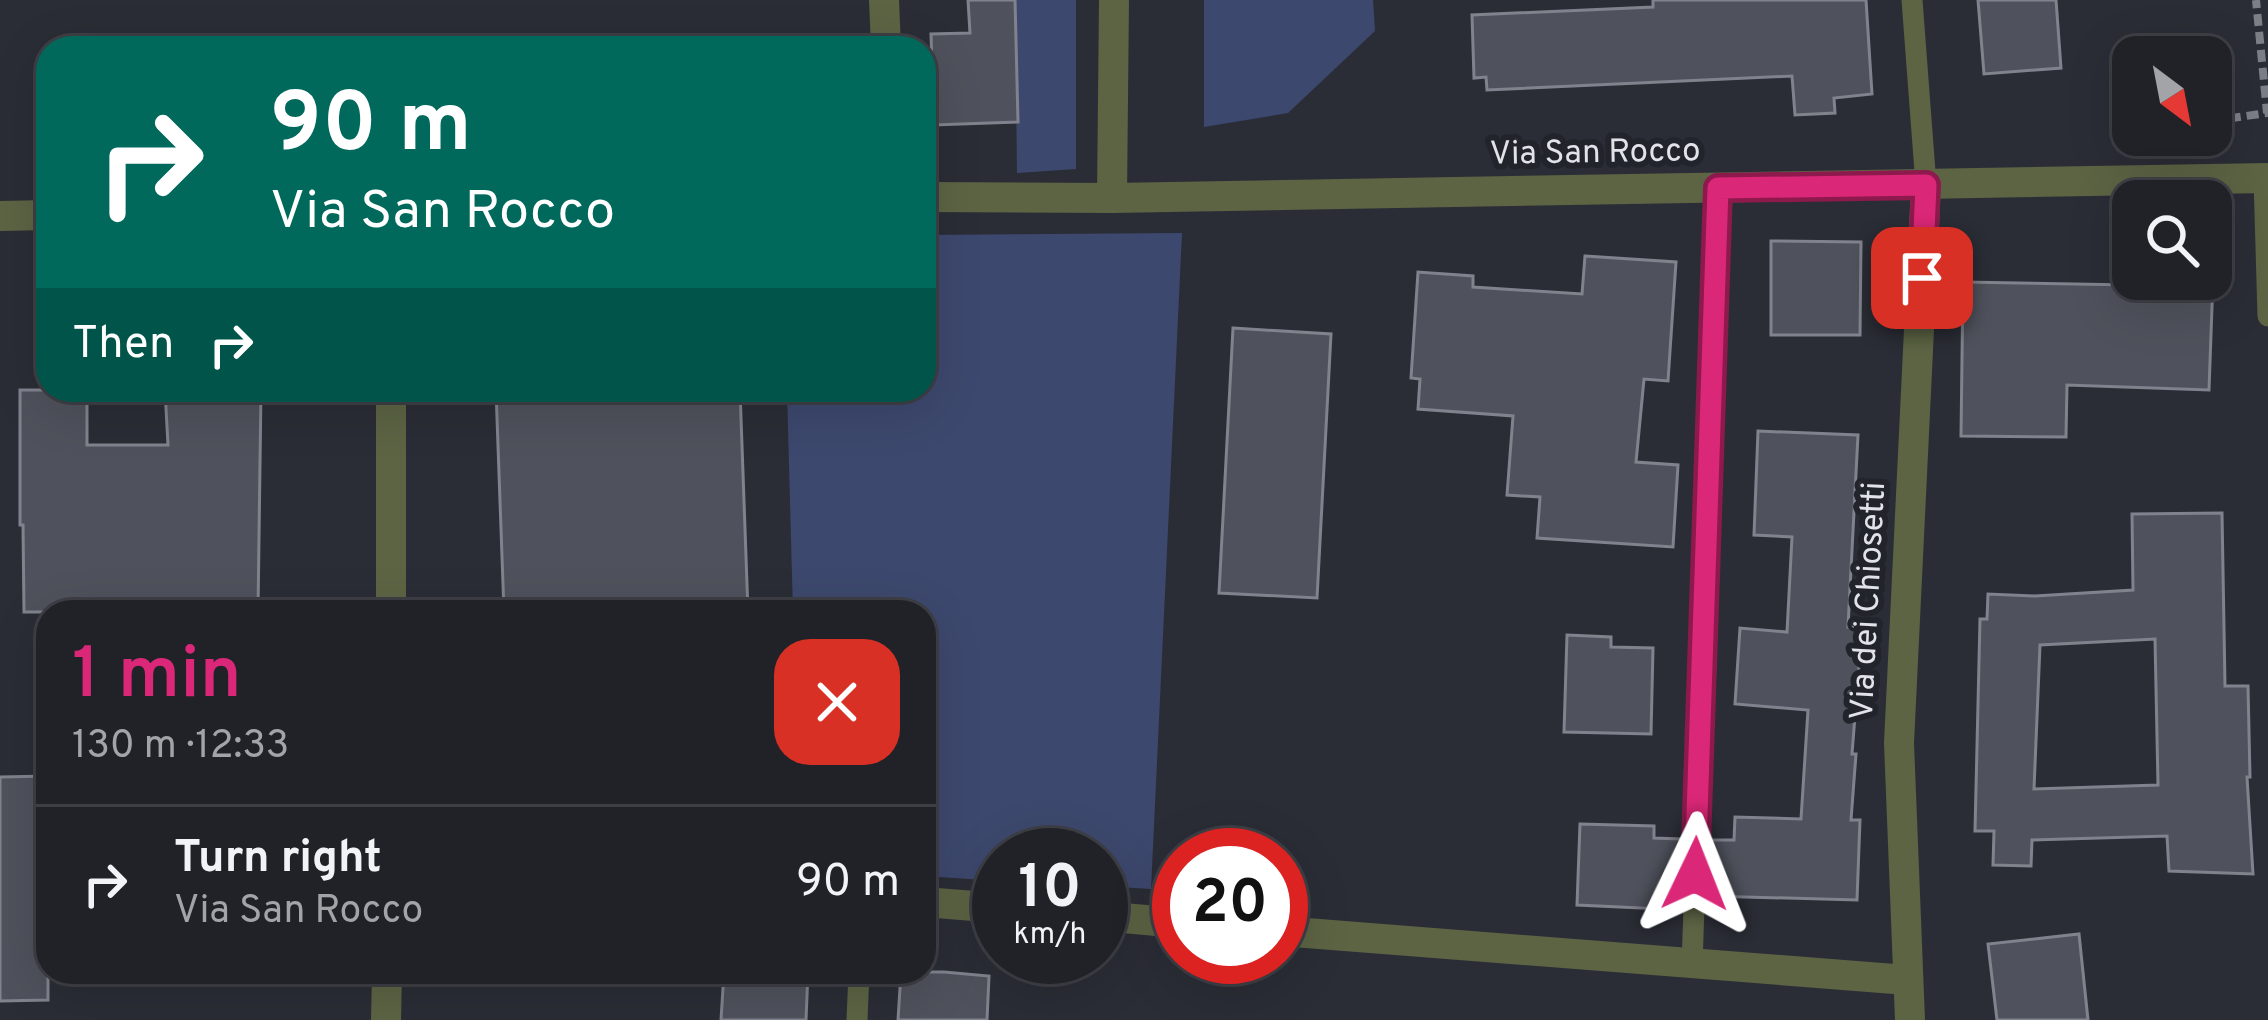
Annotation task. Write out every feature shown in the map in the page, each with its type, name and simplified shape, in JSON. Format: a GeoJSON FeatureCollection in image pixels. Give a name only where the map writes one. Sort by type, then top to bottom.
{"type":"FeatureCollection","features":[{"type":"Feature","properties":{"kind":"street"},"geometry":{"type":"LineString","coordinates":[[884,0],[886,36]]}},
{"type":"Feature","properties":{"kind":"street"},"geometry":{"type":"LineString","coordinates":[[1112,198],[1114,0]]}},
{"type":"Feature","properties":{"kind":"street","name":"Via San Rocco"},"geometry":{"type":"LineString","coordinates":[[936,197],[2266,178]]}},
{"type":"Feature","properties":{"kind":"street","name":"Via dei Chiosetti"},"geometry":{"type":"LineString","coordinates":[[1910,1020],[1899,743],[1926,185]]}},
{"type":"Feature","properties":{"kind":"street"},"geometry":{"type":"LineString","coordinates":[[0,216],[36,215]]}},
{"type":"Feature","properties":{"kind":"street"},"geometry":{"type":"LineString","coordinates":[[391,402],[391,600]]}},
{"type":"Feature","properties":{"kind":"street"},"geometry":{"type":"LineString","coordinates":[[936,903],[972,906]]}},
{"type":"Feature","properties":{"kind":"street"},"geometry":{"type":"LineString","coordinates":[[1308,933],[1907,980]]}},
{"type":"Feature","properties":{"kind":"street"},"geometry":{"type":"LineString","coordinates":[[386,1020],[387,984]]}},
{"type":"Feature","properties":{"kind":"lane"},"geometry":{"type":"LineString","coordinates":[[1912,0],[1926,185]]}},
{"type":"Feature","properties":{"kind":"lane"},"geometry":{"type":"LineString","coordinates":[[2266,178],[2268,316]]}},
{"type":"Feature","properties":{"kind":"lane"},"geometry":{"type":"LineString","coordinates":[[1692,966],[1718,188]]}},
{"type":"Feature","properties":{"kind":"lane"},"geometry":{"type":"LineString","coordinates":[[857,1020],[858,984]]}},
{"type":"Feature","properties":{"kind":"path"},"geometry":{"type":"LineString","coordinates":[[2232,118],[2267,113],[2255,0]]}},
{"type":"Feature","properties":{"kind":"shaded area"},"geometry":{"type":"Polygon","coordinates":[[[1015,0],[1076,0],[1076,169],[1017,173],[1015,0]]]}},
{"type":"Feature","properties":{"kind":"shaded area"},"geometry":{"type":"Polygon","coordinates":[[[1204,0],[1373,0],[1375,31],[1288,113],[1204,127],[1204,0]]]}},
{"type":"Feature","properties":{"kind":"shaded area"},"geometry":{"type":"Polygon","coordinates":[[[1182,233],[1151,889],[1128,888],[1128,828],[972,828],[972,879],[936,877],[936,600],[793,600],[787,402],[936,402],[936,235],[1182,233]]]}},
{"type":"Feature","properties":{"kind":"building"},"geometry":{"type":"Polygon","coordinates":[[[968,0],[1015,0],[1018,122],[936,125],[936,36],[931,34],[970,33],[968,0]]]}},
{"type":"Feature","properties":{"kind":"building"},"geometry":{"type":"Polygon","coordinates":[[[1653,0],[1866,0],[1872,94],[1834,98],[1835,113],[1795,115],[1792,76],[1487,90],[1486,77],[1474,78],[1472,15],[1653,7],[1653,0]]]}},
{"type":"Feature","properties":{"kind":"building"},"geometry":{"type":"Polygon","coordinates":[[[1978,0],[2056,0],[2061,68],[1984,74],[1978,0]]]}},
{"type":"Feature","properties":{"kind":"building"},"geometry":{"type":"Polygon","coordinates":[[[1771,241],[1861,242],[1860,335],[1771,335],[1771,241]]]}},
{"type":"Feature","properties":{"kind":"building"},"geometry":{"type":"Polygon","coordinates":[[[1585,256],[1676,262],[1668,381],[1644,379],[1636,462],[1678,465],[1673,547],[1537,538],[1540,497],[1507,495],[1513,416],[1418,409],[1420,379],[1411,378],[1418,272],[1473,276],[1473,287],[1582,294],[1585,256]]]}},
{"type":"Feature","properties":{"kind":"building"},"geometry":{"type":"Polygon","coordinates":[[[1963,282],[2112,285],[2112,300],[2212,300],[2209,390],[2067,385],[2066,437],[1961,436],[1963,282]]]}},
{"type":"Feature","properties":{"kind":"building"},"geometry":{"type":"Polygon","coordinates":[[[1233,328],[1331,334],[1317,598],[1219,593],[1233,328]]]}},
{"type":"Feature","properties":{"kind":"building"},"geometry":{"type":"Polygon","coordinates":[[[20,390],[36,390],[36,402],[87,402],[87,445],[168,445],[166,402],[261,402],[258,600],[36,600],[36,612],[24,612],[20,390]]]}},
{"type":"Feature","properties":{"kind":"building"},"geometry":{"type":"Polygon","coordinates":[[[496,402],[740,402],[748,600],[504,600],[496,402]]]}},
{"type":"Feature","properties":{"kind":"building"},"geometry":{"type":"Polygon","coordinates":[[[1758,431],[1858,435],[1848,627],[1862,628],[1852,754],[1856,754],[1851,820],[1860,820],[1857,900],[1709,896],[1711,840],[1734,840],[1735,817],[1801,819],[1808,710],[1735,704],[1740,628],[1787,632],[1792,537],[1754,535],[1758,431]]]}},
{"type":"Feature","properties":{"kind":"building"},"geometry":{"type":"Polygon","coordinates":[[[2222,513],[2225,686],[2248,686],[2253,874],[2169,871],[2167,836],[2032,840],[2031,866],[1993,865],[1994,831],[1975,831],[1980,619],[1987,619],[1988,594],[2133,590],[2132,514],[2222,513]],[[2155,639],[2040,645],[2034,789],[2158,785],[2155,639]]]}},
{"type":"Feature","properties":{"kind":"building"},"geometry":{"type":"Polygon","coordinates":[[[1567,635],[1611,637],[1611,647],[1653,648],[1651,734],[1564,732],[1567,635]]]}},
{"type":"Feature","properties":{"kind":"building"},"geometry":{"type":"Polygon","coordinates":[[[36,776],[36,984],[48,984],[48,1000],[0,1001],[0,777],[36,776]]]}},
{"type":"Feature","properties":{"kind":"building"},"geometry":{"type":"Polygon","coordinates":[[[1580,824],[1654,826],[1654,838],[1681,839],[1679,895],[1663,894],[1662,909],[1577,905],[1580,824]]]}},
{"type":"Feature","properties":{"kind":"building"},"geometry":{"type":"Polygon","coordinates":[[[2079,934],[2088,1020],[1997,1020],[1988,944],[2079,934]]]}},
{"type":"Feature","properties":{"kind":"building"},"geometry":{"type":"Polygon","coordinates":[[[936,972],[972,974],[972,984],[989,984],[987,1020],[898,1020],[900,984],[936,984],[936,972]]]}},
{"type":"Feature","properties":{"kind":"building"},"geometry":{"type":"Polygon","coordinates":[[[723,984],[808,984],[806,1020],[721,1020],[723,984]]]}},
{"type":"Feature","properties":{"kind":"route"},"geometry":{"type":"LineString","coordinates":[[1695,874],[1718,188],[1926,185],[1922,278]]}}]}
